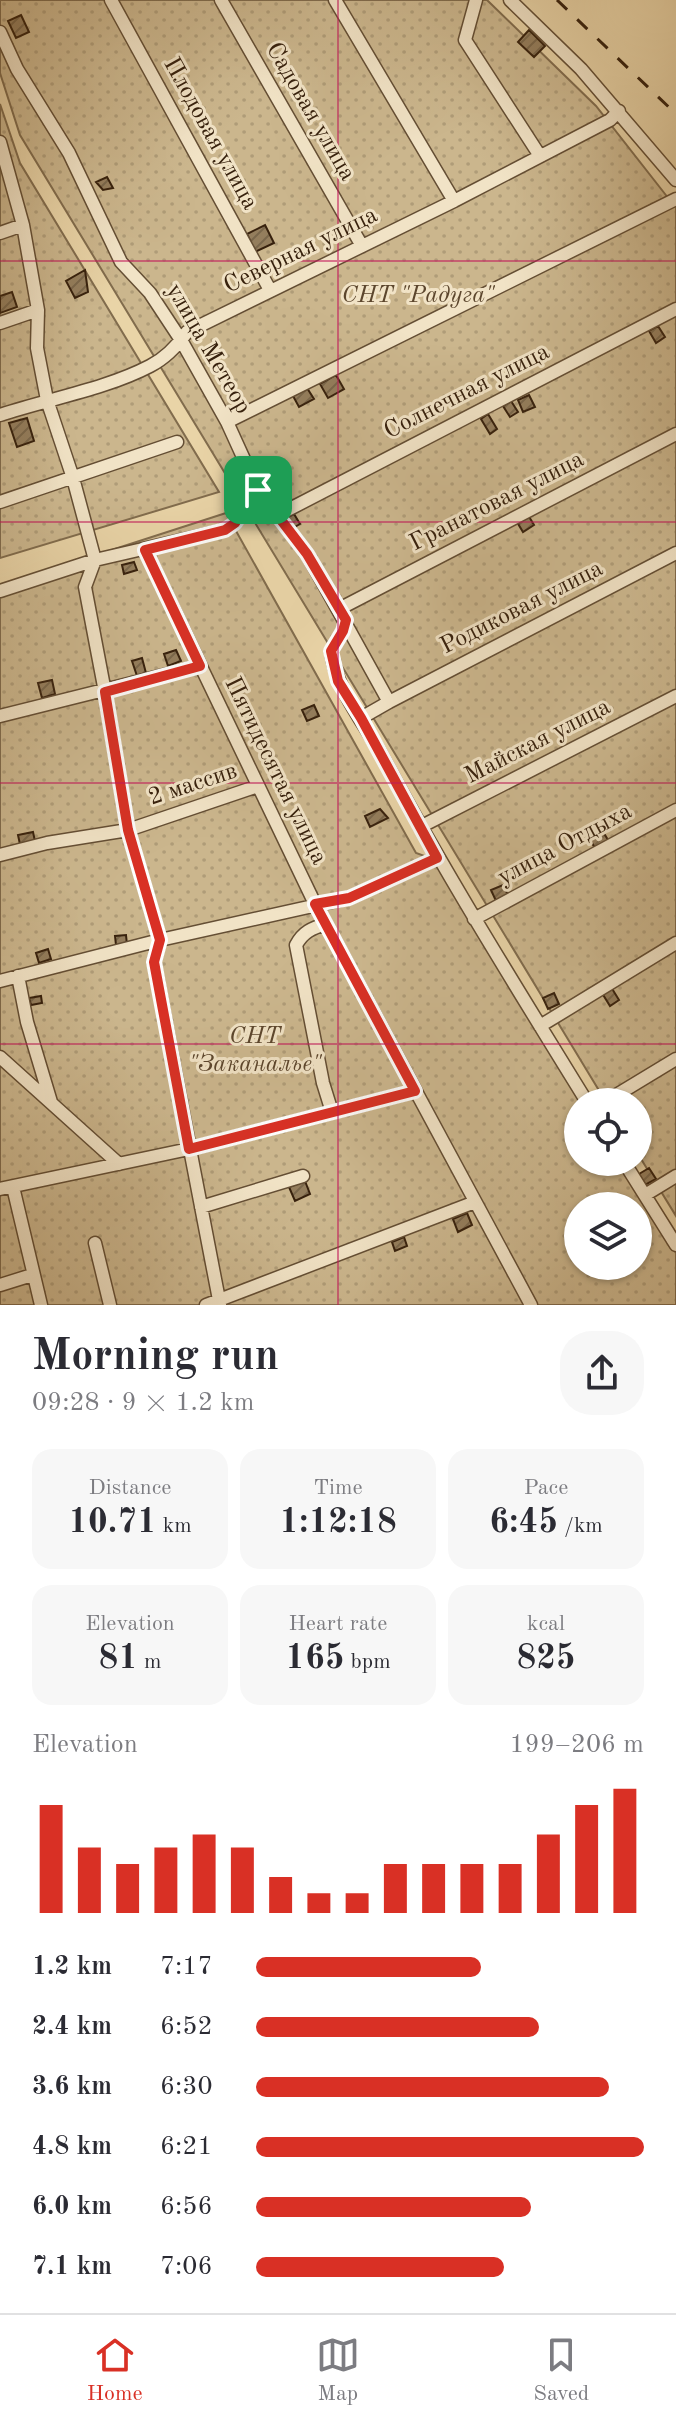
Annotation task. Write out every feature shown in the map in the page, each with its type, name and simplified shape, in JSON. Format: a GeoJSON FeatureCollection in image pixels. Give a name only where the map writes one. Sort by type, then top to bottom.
{"type":"FeatureCollection","features":[{"type":"Feature","properties":{"kind":"street","name":"Плодовая улица"},"geometry":{"type":"LineString","coordinates":[[111,0],[270,290]]}},
{"type":"Feature","properties":{"kind":"street","name":"Садовая улица"},"geometry":{"type":"LineString","coordinates":[[221,0],[362,246]]}},
{"type":"Feature","properties":{"kind":"street"},"geometry":{"type":"LineString","coordinates":[[335,0],[454,201]]}},
{"type":"Feature","properties":{"kind":"street"},"geometry":{"type":"LineString","coordinates":[[476,0],[465,40],[540,156]]}},
{"type":"Feature","properties":{"kind":"street"},"geometry":{"type":"LineString","coordinates":[[510,0],[581,69],[676,180]]}},
{"type":"Feature","properties":{"kind":"street","name":"улица Метеор"},"geometry":{"type":"LineString","coordinates":[[0,32],[17,69],[69,153],[121,262],[150,293],[181,340],[227,422],[258,490],[307,554],[389,702]]}},
{"type":"Feature","properties":{"kind":"street","name":"Северная улица"},"geometry":{"type":"LineString","coordinates":[[0,415],[103,384],[150,366],[171,352],[187,332],[454,201],[610,120],[619,111]]}},
{"type":"Feature","properties":{"kind":"street"},"geometry":{"type":"LineString","coordinates":[[0,142],[23,225],[38,310],[37,348],[47,400],[73,478],[95,560],[85,587],[128,830],[160,940],[154,962],[201,1207],[215,1303],[475,1202]]}},
{"type":"Feature","properties":{"kind":"street"},"geometry":{"type":"LineString","coordinates":[[227,422],[676,199]]}},
{"type":"Feature","properties":{"kind":"street"},"geometry":{"type":"LineString","coordinates":[[0,233],[23,225]]}},
{"type":"Feature","properties":{"kind":"street","name":"Солнечная улица"},"geometry":{"type":"LineString","coordinates":[[278,515],[676,309]]}},
{"type":"Feature","properties":{"kind":"street"},"geometry":{"type":"LineString","coordinates":[[0,323],[38,310]]}},
{"type":"Feature","properties":{"kind":"street","name":"Гранатовая улица"},"geometry":{"type":"LineString","coordinates":[[342,614],[676,434]]}},
{"type":"Feature","properties":{"kind":"street"},"geometry":{"type":"LineString","coordinates":[[0,502],[177,442]]}},
{"type":"Feature","properties":{"kind":"street"},"geometry":{"type":"LineString","coordinates":[[0,591],[95,560],[225,530],[235,523],[258,490]]}},
{"type":"Feature","properties":{"kind":"street","name":"Пятидесятая улица"},"geometry":{"type":"LineString","coordinates":[[145,550],[315,904],[475,1202],[526,1304]]}},
{"type":"Feature","properties":{"kind":"street","name":"Родиковая улица"},"geometry":{"type":"LineString","coordinates":[[389,702],[676,553]]}},
{"type":"Feature","properties":{"kind":"street"},"geometry":{"type":"LineString","coordinates":[[342,614],[343,631],[331,651],[338,681],[437,858],[578,1088]]}},
{"type":"Feature","properties":{"kind":"street"},"geometry":{"type":"LineString","coordinates":[[0,716],[200,666]]}},
{"type":"Feature","properties":{"kind":"street","name":"Майская улица"},"geometry":{"type":"LineString","coordinates":[[420,827],[676,696]]}},
{"type":"Feature","properties":{"kind":"street"},"geometry":{"type":"LineString","coordinates":[[361,718],[389,702]]}},
{"type":"Feature","properties":{"kind":"street","name":"2 массив"},"geometry":{"type":"LineString","coordinates":[[0,855],[47,843],[128,830],[258,786]]}},
{"type":"Feature","properties":{"kind":"street","name":"улица Отдыха"},"geometry":{"type":"LineString","coordinates":[[474,919],[676,810]]}},
{"type":"Feature","properties":{"kind":"street"},"geometry":{"type":"LineString","coordinates":[[0,981],[160,940],[349,898],[437,858]]}},
{"type":"Feature","properties":{"kind":"street"},"geometry":{"type":"LineString","coordinates":[[326,924],[301,935],[296,945],[323,1083],[332,1112]]}},
{"type":"Feature","properties":{"kind":"street"},"geometry":{"type":"LineString","coordinates":[[540,1026],[676,943]]}},
{"type":"Feature","properties":{"kind":"street"},"geometry":{"type":"LineString","coordinates":[[18,976],[27,1022],[51,1102]]}},
{"type":"Feature","properties":{"kind":"street"},"geometry":{"type":"LineString","coordinates":[[0,1057],[119,1164]]}},
{"type":"Feature","properties":{"kind":"street"},"geometry":{"type":"LineString","coordinates":[[628,1088],[676,1059]]}},
{"type":"Feature","properties":{"kind":"street"},"geometry":{"type":"LineString","coordinates":[[41,1305],[6,1188],[189,1149],[415,1091]]}},
{"type":"Feature","properties":{"kind":"street"},"geometry":{"type":"LineString","coordinates":[[201,1207],[303,1176]]}},
{"type":"Feature","properties":{"kind":"street"},"geometry":{"type":"LineString","coordinates":[[650,1192],[676,1176]]}},
{"type":"Feature","properties":{"kind":"street"},"geometry":{"type":"LineString","coordinates":[[652,1206],[676,1245]]}},
{"type":"Feature","properties":{"kind":"street"},"geometry":{"type":"LineString","coordinates":[[95,1243],[110,1305]]}},
{"type":"Feature","properties":{"kind":"street"},"geometry":{"type":"LineString","coordinates":[[0,1285],[32,1275]]}},
{"type":"Feature","properties":{"kind":"green space","name":"СНТ \"Радуга\""},"geometry":{"type":"Polygon","coordinates":[[[0,0],[487,0],[596,106],[676,208],[676,1216],[651,1176],[652,1088],[598,1088],[20,135],[0,73],[0,0]]]}},
{"type":"Feature","properties":{"kind":"green space"},"geometry":{"type":"Polygon","coordinates":[[[0,104],[20,163],[219,492],[0,558],[0,104]]]}},
{"type":"Feature","properties":{"kind":"green space","name":"СНТ \"Заканалье\""},"geometry":{"type":"Polygon","coordinates":[[[226,513],[416,853],[447,864],[583,1088],[564,1088],[564,1176],[635,1176],[645,1192],[564,1192],[564,1280],[652,1280],[652,1204],[676,1245],[676,1305],[0,1305],[0,586],[226,513]]]}},
{"type":"Feature","properties":{"kind":"building"},"geometry":{"type":"Polygon","coordinates":[[[21,15],[29,32],[16,38],[8,21],[21,15]]]}},
{"type":"Feature","properties":{"kind":"building"},"geometry":{"type":"Polygon","coordinates":[[[529,30],[545,46],[534,57],[518,42],[529,30]]]}},
{"type":"Feature","properties":{"kind":"building"},"geometry":{"type":"Polygon","coordinates":[[[107,177],[113,188],[103,190],[96,182],[107,177]]]}},
{"type":"Feature","properties":{"kind":"building"},"geometry":{"type":"Polygon","coordinates":[[[265,225],[274,243],[255,252],[247,234],[265,225]]]}},
{"type":"Feature","properties":{"kind":"building"},"geometry":{"type":"Polygon","coordinates":[[[85,270],[88,292],[75,298],[66,281],[85,270]]]}},
{"type":"Feature","properties":{"kind":"building"},"geometry":{"type":"Polygon","coordinates":[[[12,292],[17,307],[0,313],[0,296],[12,292]]]}},
{"type":"Feature","properties":{"kind":"building"},"geometry":{"type":"Polygon","coordinates":[[[658,326],[665,337],[656,343],[649,331],[658,326]]]}},
{"type":"Feature","properties":{"kind":"building"},"geometry":{"type":"Polygon","coordinates":[[[336,375],[344,389],[328,398],[320,384],[336,375]]]}},
{"type":"Feature","properties":{"kind":"building"},"geometry":{"type":"Polygon","coordinates":[[[307,388],[314,399],[299,407],[293,396],[307,388]]]}},
{"type":"Feature","properties":{"kind":"building"},"geometry":{"type":"Polygon","coordinates":[[[529,395],[535,407],[523,412],[518,400],[529,395]]]}},
{"type":"Feature","properties":{"kind":"building"},"geometry":{"type":"Polygon","coordinates":[[[511,401],[518,412],[510,417],[503,406],[511,401]]]}},
{"type":"Feature","properties":{"kind":"building"},"geometry":{"type":"Polygon","coordinates":[[[488,414],[497,429],[490,434],[481,419],[488,414]]]}},
{"type":"Feature","properties":{"kind":"building"},"geometry":{"type":"Polygon","coordinates":[[[27,418],[34,441],[17,447],[9,423],[27,418]]]}},
{"type":"Feature","properties":{"kind":"building"},"geometry":{"type":"Polygon","coordinates":[[[294,514],[300,524],[293,528],[287,517],[294,514]]]}},
{"type":"Feature","properties":{"kind":"building"},"geometry":{"type":"Polygon","coordinates":[[[528,515],[534,525],[523,532],[517,522],[528,515]]]}},
{"type":"Feature","properties":{"kind":"building"},"geometry":{"type":"Polygon","coordinates":[[[134,562],[137,570],[124,574],[122,565],[134,562]]]}},
{"type":"Feature","properties":{"kind":"building"},"geometry":{"type":"Polygon","coordinates":[[[176,650],[181,661],[168,666],[164,654],[176,650]]]}},
{"type":"Feature","properties":{"kind":"building"},"geometry":{"type":"Polygon","coordinates":[[[142,658],[146,673],[137,676],[132,661],[142,658]]]}},
{"type":"Feature","properties":{"kind":"building"},"geometry":{"type":"Polygon","coordinates":[[[52,680],[55,694],[42,698],[38,683],[52,680]]]}},
{"type":"Feature","properties":{"kind":"building"},"geometry":{"type":"Polygon","coordinates":[[[314,705],[319,716],[307,721],[302,710],[314,705]]]}},
{"type":"Feature","properties":{"kind":"building"},"geometry":{"type":"Polygon","coordinates":[[[380,809],[388,818],[370,827],[365,816],[380,809]]]}},
{"type":"Feature","properties":{"kind":"building"},"geometry":{"type":"Polygon","coordinates":[[[602,830],[608,840],[595,848],[589,838],[602,830]]]}},
{"type":"Feature","properties":{"kind":"building"},"geometry":{"type":"Polygon","coordinates":[[[33,832],[36,846],[21,849],[18,835],[33,832]]]}},
{"type":"Feature","properties":{"kind":"building"},"geometry":{"type":"Polygon","coordinates":[[[503,885],[508,895],[496,901],[491,890],[503,885]]]}},
{"type":"Feature","properties":{"kind":"building"},"geometry":{"type":"Polygon","coordinates":[[[126,935],[127,945],[116,945],[115,936],[126,935]]]}},
{"type":"Feature","properties":{"kind":"building"},"geometry":{"type":"Polygon","coordinates":[[[48,949],[51,959],[39,963],[36,953],[48,949]]]}},
{"type":"Feature","properties":{"kind":"building"},"geometry":{"type":"Polygon","coordinates":[[[611,987],[619,1000],[610,1006],[602,993],[611,987]]]}},
{"type":"Feature","properties":{"kind":"building"},"geometry":{"type":"Polygon","coordinates":[[[554,993],[559,1004],[548,1009],[543,998],[554,993]]]}},
{"type":"Feature","properties":{"kind":"building"},"geometry":{"type":"Polygon","coordinates":[[[41,996],[42,1003],[31,1005],[29,998],[41,996]]]}},
{"type":"Feature","properties":{"kind":"building"},"geometry":{"type":"Polygon","coordinates":[[[652,1173],[656,1179],[645,1185],[640,1176],[652,1176],[652,1173]]]}},
{"type":"Feature","properties":{"kind":"building"},"geometry":{"type":"Polygon","coordinates":[[[305,1181],[310,1194],[295,1201],[289,1187],[305,1181]]]}},
{"type":"Feature","properties":{"kind":"building"},"geometry":{"type":"Polygon","coordinates":[[[467,1213],[472,1225],[458,1232],[453,1219],[467,1213]]]}},
{"type":"Feature","properties":{"kind":"building"},"geometry":{"type":"Polygon","coordinates":[[[404,1237],[407,1246],[395,1251],[392,1242],[404,1237]]]}},
{"type":"Feature","properties":{"kind":"railway"},"geometry":{"type":"LineString","coordinates":[[557,0],[676,114]]}},
{"type":"Feature","properties":{"kind":"route"},"geometry":{"type":"LineString","coordinates":[[258,490],[307,554],[346,620],[331,651],[338,681],[437,858],[349,898],[315,904],[415,1091],[189,1149],[154,962],[160,940],[128,830],[105,692],[200,666],[145,550],[225,530],[235,523],[258,490]]}}]}
